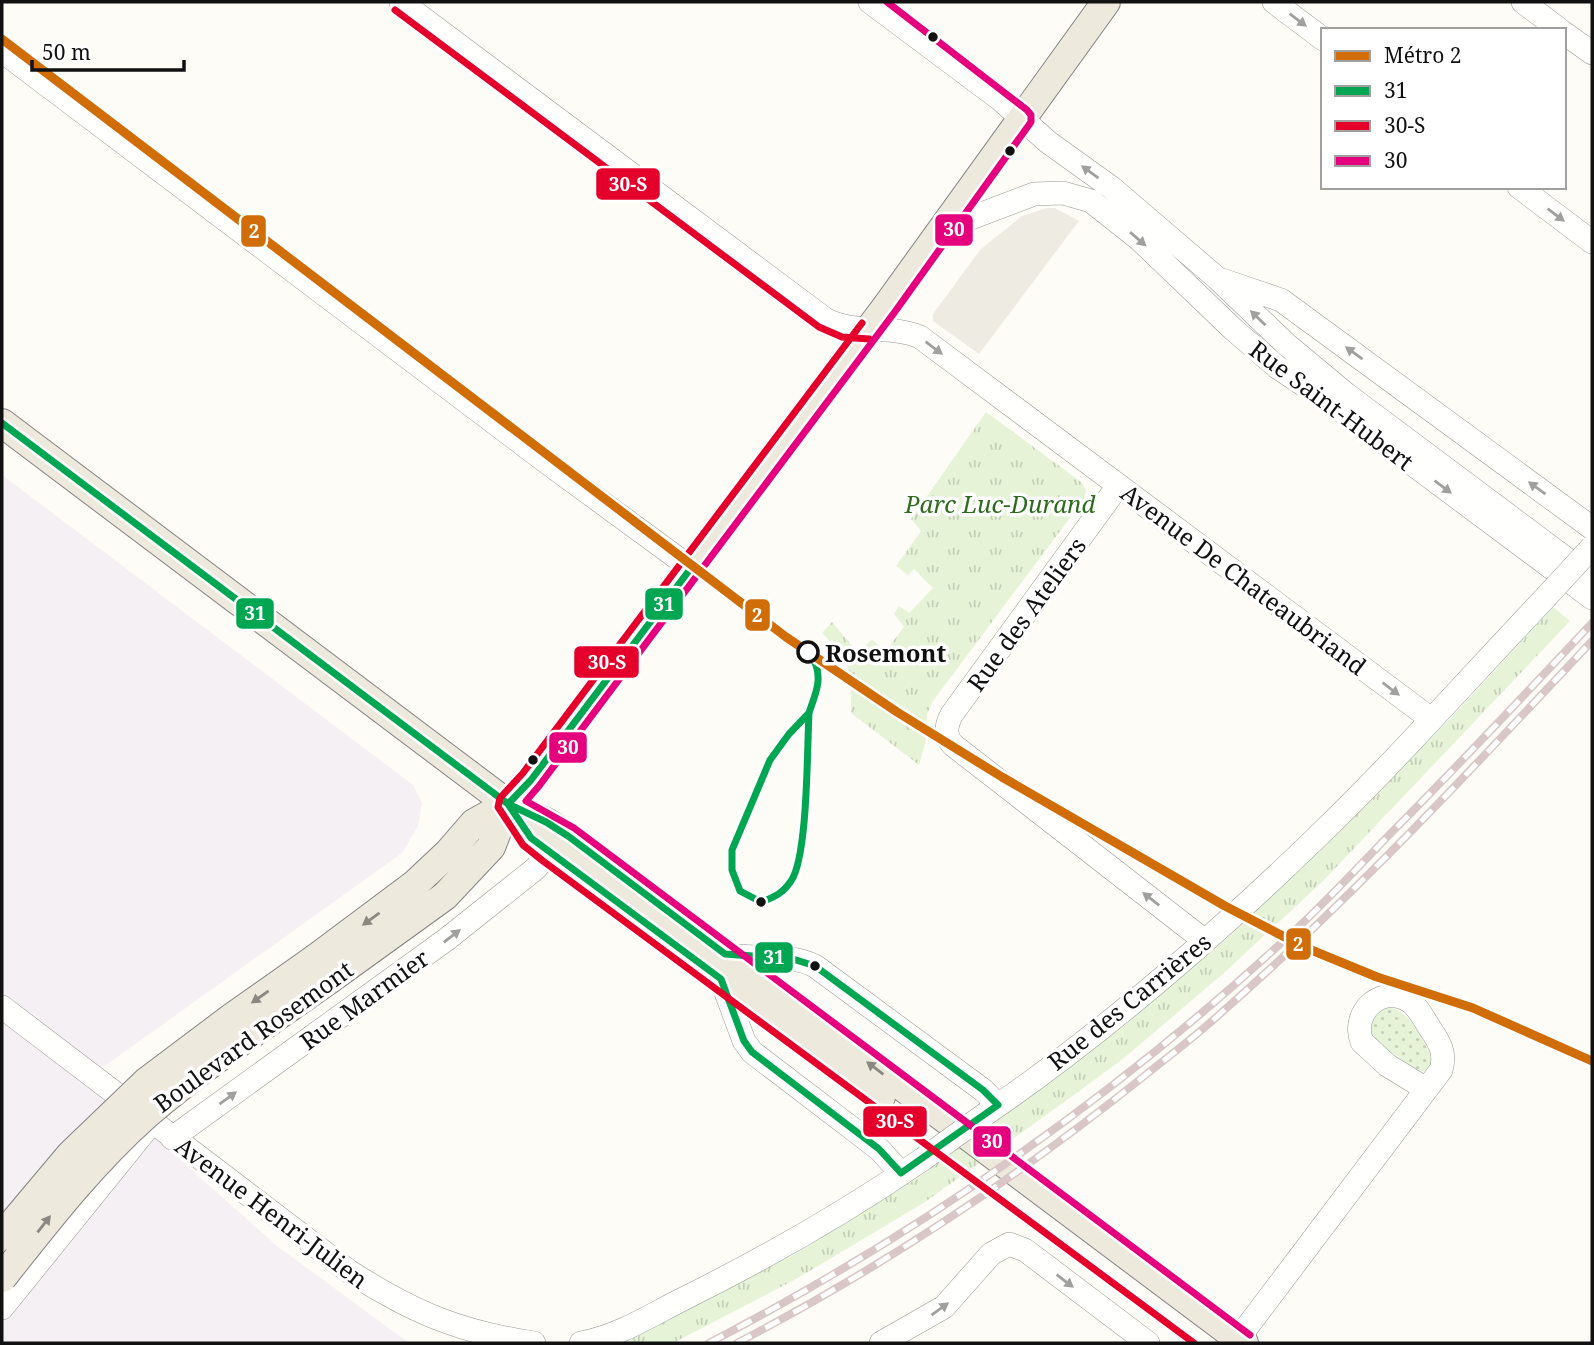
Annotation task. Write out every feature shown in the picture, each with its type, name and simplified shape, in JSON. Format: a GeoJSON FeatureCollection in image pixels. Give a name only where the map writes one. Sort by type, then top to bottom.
{"type":"FeatureCollection","features":[{"type":"Feature","properties":{"kind":"main road","name":"Boulevard Rosemont"},"geometry":{"type":"LineString","coordinates":[[2,1278],[97,1163],[146,1115],[323,969],[448,853],[474,823],[508,804],[531,780],[870,329],[1107,2]]}},
{"type":"Feature","properties":{"kind":"main road"},"geometry":{"type":"LineString","coordinates":[[2,423],[508,804],[568,836],[723,966]]}},
{"type":"Feature","properties":{"kind":"main road"},"geometry":{"type":"LineString","coordinates":[[508,804],[531,838],[550,853],[723,966],[1231,1342]]}},
{"type":"Feature","properties":{"kind":"main road","name":"Boulevard Rosemont"},"geometry":{"type":"LineString","coordinates":[[2,1236],[71,1154],[146,1082],[231,1018],[323,969]]}},
{"type":"Feature","properties":{"kind":"street","name":"Avenue De Chateaubriand"},"geometry":{"type":"LineString","coordinates":[[401,2],[825,319],[844,327],[899,331],[920,337],[1431,719]]}},
{"type":"Feature","properties":{"kind":"street","name":"Rue Saint-Hubert"},"geometry":{"type":"LineString","coordinates":[[870,2],[1021,118],[1048,142],[1112,188],[1217,278],[1270,330],[1346,394],[1592,578]]}},
{"type":"Feature","properties":{"kind":"street"},"geometry":{"type":"LineString","coordinates":[[1273,2],[1321,38]]}},
{"type":"Feature","properties":{"kind":"street"},"geometry":{"type":"LineString","coordinates":[[1523,2],[1558,28]]}},
{"type":"Feature","properties":{"kind":"street"},"geometry":{"type":"LineString","coordinates":[[1566,34],[1592,53]]}},
{"type":"Feature","properties":{"kind":"street"},"geometry":{"type":"LineString","coordinates":[[2,51],[691,568]]}},
{"type":"Feature","properties":{"kind":"street"},"geometry":{"type":"LineString","coordinates":[[1522,189],[1592,242]]}},
{"type":"Feature","properties":{"kind":"street","name":"Rue Saint-Hubert"},"geometry":{"type":"LineString","coordinates":[[942,229],[1034,194],[1054,192],[1084,197],[1139,239],[1234,330],[1288,376],[1328,401],[1592,598]]}},
{"type":"Feature","properties":{"kind":"street","name":"Rue Saint-Hubert"},"geometry":{"type":"LineString","coordinates":[[1217,278],[1281,300],[1592,528]]}},
{"type":"Feature","properties":{"kind":"street","name":"Rue des Ateliers"},"geometry":{"type":"LineString","coordinates":[[1118,486],[952,714],[947,732],[953,745],[1205,941]]}},
{"type":"Feature","properties":{"kind":"street","name":"Rue des Carrières"},"geometry":{"type":"LineString","coordinates":[[581,1343],[607,1336],[731,1275],[814,1230],[993,1109],[1094,1034],[1205,941],[1317,837],[1592,547]]}},
{"type":"Feature","properties":{"kind":"street","name":"Rue Marmier"},"geometry":{"type":"LineString","coordinates":[[172,1138],[447,940],[535,869],[550,853]]}},
{"type":"Feature","properties":{"kind":"street"},"geometry":{"type":"LineString","coordinates":[[901,1173],[879,1149],[752,1052],[744,1041],[723,966],[745,957],[794,959],[815,966],[983,1090],[993,1109]]}},
{"type":"Feature","properties":{"kind":"street","name":"Avenue Henri-Julien"},"geometry":{"type":"LineString","coordinates":[[2,1007],[350,1272],[387,1296],[449,1324],[534,1343]]}},
{"type":"Feature","properties":{"kind":"street"},"geometry":{"type":"LineString","coordinates":[[1231,1342],[1426,1090]]}},
{"type":"Feature","properties":{"kind":"street"},"geometry":{"type":"LineString","coordinates":[[2,1228],[83,1128],[118,1094]]}},
{"type":"Feature","properties":{"kind":"street"},"geometry":{"type":"LineString","coordinates":[[2,1308],[153,1122]]}},
{"type":"Feature","properties":{"kind":"street"},"geometry":{"type":"LineString","coordinates":[[881,1343],[944,1307],[991,1254],[1009,1244],[1025,1250],[1148,1343]]}},
{"type":"Feature","properties":{"kind":"shaded area"},"geometry":{"type":"Polygon","coordinates":[[[1055,208],[1079,221],[979,354],[933,321],[933,314],[980,250],[1022,216],[1055,208]]]}},
{"type":"Feature","properties":{"kind":"shaded area"},"geometry":{"type":"Polygon","coordinates":[[[2,475],[413,785],[422,803],[418,826],[402,853],[88,1078],[277,1246],[409,1343],[2,1343],[2,475]]]}},
{"type":"Feature","properties":{"kind":"green space","name":"Parc Luc-Durand"},"geometry":{"type":"Polygon","coordinates":[[[986,412],[1081,482],[1086,490],[1084,499],[933,701],[927,714],[926,740],[919,765],[851,713],[848,668],[840,652],[822,633],[832,622],[859,654],[872,639],[885,652],[904,627],[894,614],[899,606],[909,613],[933,588],[914,569],[908,575],[896,566],[921,531],[911,519],[986,412]]]}},
{"type":"Feature","properties":{"kind":"green space"},"geometry":{"type":"Polygon","coordinates":[[[1553,607],[1570,621],[1324,880],[1225,972],[1124,1058],[925,1202],[798,1278],[673,1343],[620,1343],[795,1254],[916,1179],[1125,1025],[1232,934],[1343,826],[1453,716],[1553,607]]]}},
{"type":"Feature","properties":{"kind":"green space"},"geometry":{"type":"Polygon","coordinates":[[[1386,1007],[1402,1013],[1419,1033],[1432,1056],[1433,1063],[1427,1071],[1411,1066],[1382,1045],[1371,1033],[1371,1020],[1386,1007]]]}},
{"type":"Feature","properties":{"kind":"railway"},"geometry":{"type":"LineString","coordinates":[[709,1343],[788,1300],[940,1208],[1014,1158],[1156,1050],[1225,993],[1318,908],[1592,623]]}},
{"type":"Feature","properties":{"kind":"railway"},"geometry":{"type":"LineString","coordinates":[[737,1343],[896,1253],[947,1220],[1047,1151],[1192,1038],[1270,969],[1365,878],[1592,641]]}},
{"type":"Feature","properties":{"kind":"metro line","name":"2"},"geometry":{"type":"LineString","coordinates":[[2,39],[786,637],[897,712],[1002,777],[1225,906],[1304,947],[1377,977],[1473,1008],[1592,1061]]}},
{"type":"Feature","properties":{"kind":"transit line","name":"30"},"geometry":{"type":"LineString","coordinates":[[887,2],[1027,110],[1031,115],[1031,122],[894,313],[526,801],[574,828],[1250,1335]]}},
{"type":"Feature","properties":{"kind":"transit line","name":"30-S"},"geometry":{"type":"LineString","coordinates":[[395,10],[819,327],[842,337],[869,339]]}},
{"type":"Feature","properties":{"kind":"transit line","name":"30-S"},"geometry":{"type":"LineString","coordinates":[[862,323],[523,773],[500,798],[498,807],[523,845],[543,861],[1194,1343]]}},
{"type":"Feature","properties":{"kind":"transit line","name":"31"},"geometry":{"type":"LineString","coordinates":[[2,423],[508,804]]}},
{"type":"Feature","properties":{"kind":"transit line","name":"31"},"geometry":{"type":"LineString","coordinates":[[508,804],[531,780],[691,568],[780,631],[810,657],[816,665],[818,677],[809,713]]}},
{"type":"Feature","properties":{"kind":"transit line","name":"31"},"geometry":{"type":"LineString","coordinates":[[809,713],[804,827],[797,868],[785,889],[761,902],[740,891],[732,870],[732,850],[770,760],[809,713]]}},
{"type":"Feature","properties":{"kind":"transit line","name":"31"},"geometry":{"type":"LineString","coordinates":[[508,804],[568,836],[725,954],[793,959],[815,966],[983,1090],[998,1105],[901,1173],[879,1149],[752,1052],[744,1041],[721,979],[531,838],[508,804]]}},
{"type":"Feature","properties":{"kind":"place","name":"Rosemont"},"geometry":{"type":"Point","coordinates":[808,652]}}]}
